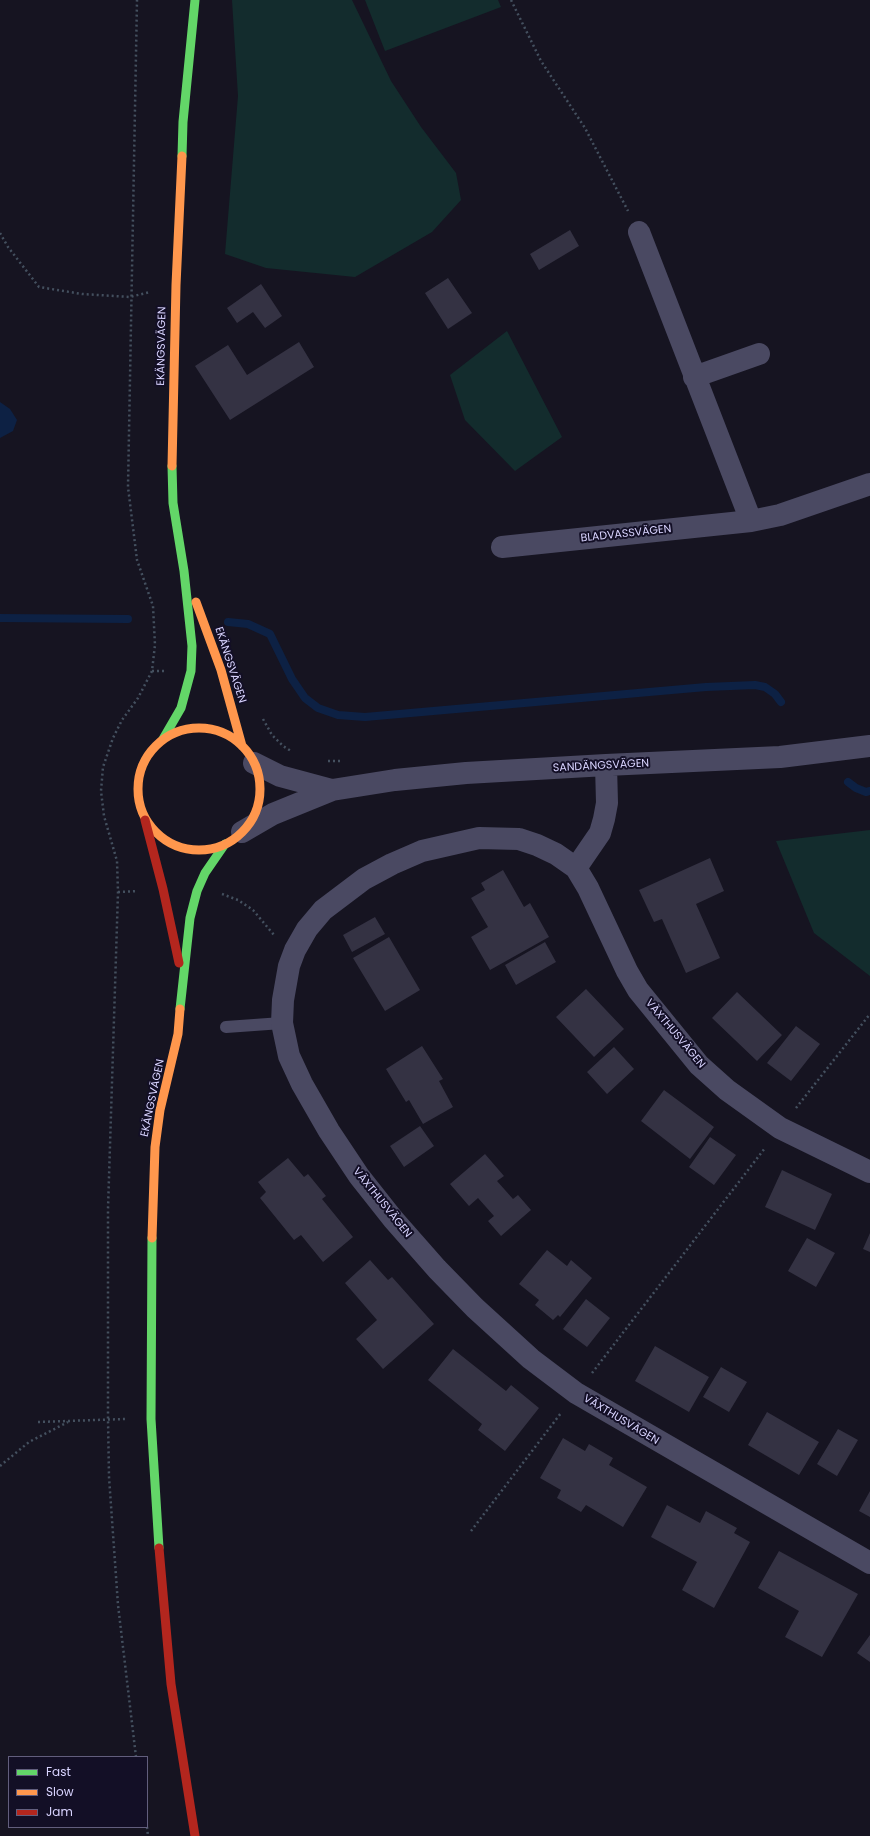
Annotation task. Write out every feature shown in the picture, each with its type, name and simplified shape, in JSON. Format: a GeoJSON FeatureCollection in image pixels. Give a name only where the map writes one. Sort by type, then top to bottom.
{"type":"FeatureCollection","features":[{"type":"Feature","properties":{"kind":"street","name":"EKÄNGSVÄGEN"},"geometry":{"type":"LineString","coordinates":[[163,739],[181,708],[191,671],[192,646],[184,571],[174,510],[172,464],[176,285],[183,122],[195,0]]}},
{"type":"Feature","properties":{"kind":"street","name":"EKÄNGSVÄGEN"},"geometry":{"type":"LineString","coordinates":[[181,46],[183,122]]}},
{"type":"Feature","properties":{"kind":"street"},"geometry":{"type":"LineString","coordinates":[[639,232],[751,521]]}},
{"type":"Feature","properties":{"kind":"street"},"geometry":{"type":"LineString","coordinates":[[694,377],[759,354]]}},
{"type":"Feature","properties":{"kind":"street","name":"BLADVASSVÄGEN"},"geometry":{"type":"LineString","coordinates":[[502,547],[751,521],[780,514],[870,484]]}},
{"type":"Feature","properties":{"kind":"street","name":"EKÄNGSVÄGEN"},"geometry":{"type":"LineString","coordinates":[[184,571],[221,670],[248,754]]}},
{"type":"Feature","properties":{"kind":"street"},"geometry":{"type":"LineString","coordinates":[[203,728],[224,733],[248,754],[259,781],[259,799],[256,811],[242,832],[225,844],[201,850],[177,846],[156,833],[149,824],[139,802],[139,778],[147,756],[163,739],[182,730],[203,728]]}},
{"type":"Feature","properties":{"kind":"street","name":"SANDÄNGSVÄGEN"},"geometry":{"type":"LineString","coordinates":[[242,832],[273,814],[332,790],[396,780],[466,773],[780,757],[870,746]]}},
{"type":"Feature","properties":{"kind":"street","name":"SANDÄNGSVÄGEN"},"geometry":{"type":"LineString","coordinates":[[248,754],[280,776],[332,790]]}},
{"type":"Feature","properties":{"kind":"street"},"geometry":{"type":"LineString","coordinates":[[576,868],[597,838],[604,819],[607,803],[606,765]]}},
{"type":"Feature","properties":{"kind":"street","name":"EKÄNGSVÄGEN"},"geometry":{"type":"LineString","coordinates":[[143,813],[163,889],[182,979]]}},
{"type":"Feature","properties":{"kind":"street","name":"VÄXTHUSVÄGEN"},"geometry":{"type":"LineString","coordinates":[[870,1172],[780,1128],[727,1090],[699,1065],[638,990],[627,971],[588,888],[576,868],[556,854],[538,845],[520,839],[499,837],[479,838],[422,851],[392,864],[364,879],[323,910],[307,929],[295,950],[289,966],[283,1000],[282,1023],[289,1056],[302,1084],[329,1131],[359,1176],[393,1219],[475,1308],[532,1359],[576,1393],[870,1563]]}},
{"type":"Feature","properties":{"kind":"street","name":"EKÄNGSVÄGEN"},"geometry":{"type":"LineString","coordinates":[[196,1836],[171,1684],[162,1576],[152,1419],[152,1246],[155,1147],[160,1110],[178,1034],[182,979],[190,918],[205,873],[225,844]]}},
{"type":"Feature","properties":{"kind":"lane"},"geometry":{"type":"LineString","coordinates":[[226,1027],[282,1023]]}},
{"type":"Feature","properties":{"kind":"path"},"geometry":{"type":"LineString","coordinates":[[136,1756],[118,1605],[109,1477],[108,1209],[118,892],[117,861],[104,816],[101,791],[103,766],[113,738],[122,720],[138,698],[152,671],[155,645],[153,606],[136,560],[128,487],[130,297],[137,0]]}},
{"type":"Feature","properties":{"kind":"path"},"geometry":{"type":"LineString","coordinates":[[511,0],[542,61],[585,128],[639,232]]}},
{"type":"Feature","properties":{"kind":"path"},"geometry":{"type":"LineString","coordinates":[[0,233],[8,247],[38,287],[82,294],[130,297]]}},
{"type":"Feature","properties":{"kind":"path"},"geometry":{"type":"LineString","coordinates":[[261,712],[265,725],[272,735],[283,746],[297,754]]}},
{"type":"Feature","properties":{"kind":"path"},"geometry":{"type":"LineString","coordinates":[[323,760],[346,761]]}},
{"type":"Feature","properties":{"kind":"path"},"geometry":{"type":"LineString","coordinates":[[471,1531],[780,1128],[870,1014]]}},
{"type":"Feature","properties":{"kind":"path"},"geometry":{"type":"LineString","coordinates":[[38,1422],[152,1419]]}},
{"type":"Feature","properties":{"kind":"path"},"geometry":{"type":"LineString","coordinates":[[0,1466],[29,1442],[70,1421]]}},
{"type":"Feature","properties":{"kind":"green space"},"geometry":{"type":"Polygon","coordinates":[[[232,0],[352,0],[391,81],[421,127],[456,173],[461,200],[432,232],[355,277],[266,268],[225,254],[238,96],[232,0]]]}},
{"type":"Feature","properties":{"kind":"green space"},"geometry":{"type":"Polygon","coordinates":[[[365,0],[498,0],[501,7],[385,51],[365,0]]]}},
{"type":"Feature","properties":{"kind":"green space"},"geometry":{"type":"Polygon","coordinates":[[[507,331],[562,437],[515,471],[465,420],[450,375],[507,331]]]}},
{"type":"Feature","properties":{"kind":"green space"},"geometry":{"type":"Polygon","coordinates":[[[870,830],[870,976],[814,933],[776,841],[870,830]]]}},
{"type":"Feature","properties":{"kind":"water"},"geometry":{"type":"Polygon","coordinates":[[[0,402],[10,409],[17,420],[13,431],[0,438],[0,402]]]}},
{"type":"Feature","properties":{"kind":"building"},"geometry":{"type":"Polygon","coordinates":[[[570,230],[579,246],[539,270],[530,254],[570,230]]]}},
{"type":"Feature","properties":{"kind":"building"},"geometry":{"type":"Polygon","coordinates":[[[448,278],[472,313],[448,329],[425,293],[448,278]]]}},
{"type":"Feature","properties":{"kind":"building"},"geometry":{"type":"Polygon","coordinates":[[[261,284],[282,316],[265,328],[253,312],[237,323],[227,308],[261,284]]]}},
{"type":"Feature","properties":{"kind":"building"},"geometry":{"type":"Polygon","coordinates":[[[299,342],[314,367],[230,420],[195,366],[228,345],[247,375],[299,342]]]}},
{"type":"Feature","properties":{"kind":"building"},"geometry":{"type":"Polygon","coordinates":[[[710,858],[724,891],[696,904],[720,958],[686,973],[662,919],[654,922],[639,890],[710,858]]]}},
{"type":"Feature","properties":{"kind":"building"},"geometry":{"type":"Polygon","coordinates":[[[503,870],[524,907],[530,903],[549,937],[490,970],[471,937],[488,927],[471,898],[485,890],[481,883],[503,870]]]}},
{"type":"Feature","properties":{"kind":"building"},"geometry":{"type":"Polygon","coordinates":[[[375,917],[385,934],[352,952],[343,935],[375,917]]]}},
{"type":"Feature","properties":{"kind":"building"},"geometry":{"type":"Polygon","coordinates":[[[389,937],[420,990],[385,1011],[353,958],[389,937]]]}},
{"type":"Feature","properties":{"kind":"building"},"geometry":{"type":"Polygon","coordinates":[[[545,942],[556,962],[516,985],[505,965],[545,942]]]}},
{"type":"Feature","properties":{"kind":"building"},"geometry":{"type":"Polygon","coordinates":[[[586,989],[624,1029],[594,1057],[556,1017],[586,989]]]}},
{"type":"Feature","properties":{"kind":"building"},"geometry":{"type":"Polygon","coordinates":[[[737,992],[782,1035],[757,1061],[712,1018],[737,992]]]}},
{"type":"Feature","properties":{"kind":"building"},"geometry":{"type":"Polygon","coordinates":[[[796,1026],[820,1044],[791,1081],[767,1063],[796,1026]]]}},
{"type":"Feature","properties":{"kind":"building"},"geometry":{"type":"Polygon","coordinates":[[[422,1046],[443,1079],[439,1081],[453,1107],[423,1124],[409,1100],[406,1102],[386,1069],[422,1046]]]}},
{"type":"Feature","properties":{"kind":"building"},"geometry":{"type":"Polygon","coordinates":[[[614,1047],[634,1069],[607,1094],[587,1072],[614,1047]]]}},
{"type":"Feature","properties":{"kind":"building"},"geometry":{"type":"Polygon","coordinates":[[[664,1090],[714,1127],[690,1159],[641,1121],[664,1090]]]}},
{"type":"Feature","properties":{"kind":"building"},"geometry":{"type":"Polygon","coordinates":[[[420,1126],[434,1146],[404,1167],[390,1146],[420,1126]]]}},
{"type":"Feature","properties":{"kind":"building"},"geometry":{"type":"Polygon","coordinates":[[[710,1137],[736,1155],[714,1185],[689,1167],[710,1137]]]}},
{"type":"Feature","properties":{"kind":"building"},"geometry":{"type":"Polygon","coordinates":[[[485,1154],[504,1176],[497,1181],[513,1199],[518,1195],[531,1210],[501,1236],[488,1221],[494,1216],[478,1198],[469,1206],[450,1184],[485,1154]]]}},
{"type":"Feature","properties":{"kind":"building"},"geometry":{"type":"Polygon","coordinates":[[[288,1158],[304,1177],[308,1174],[326,1196],[322,1199],[353,1237],[323,1262],[301,1235],[294,1240],[260,1198],[266,1192],[258,1182],[288,1158]]]}},
{"type":"Feature","properties":{"kind":"building"},"geometry":{"type":"Polygon","coordinates":[[[782,1170],[832,1194],[815,1230],[765,1207],[782,1170]]]}},
{"type":"Feature","properties":{"kind":"building"},"geometry":{"type":"Polygon","coordinates":[[[870,1233],[870,1252],[863,1249],[870,1233]]]}},
{"type":"Feature","properties":{"kind":"building"},"geometry":{"type":"Polygon","coordinates":[[[807,1238],[835,1253],[816,1287],[788,1271],[807,1238]]]}},
{"type":"Feature","properties":{"kind":"building"},"geometry":{"type":"Polygon","coordinates":[[[547,1250],[567,1266],[571,1260],[592,1278],[560,1317],[558,1315],[553,1320],[535,1305],[539,1300],[519,1284],[547,1250]]]}},
{"type":"Feature","properties":{"kind":"building"},"geometry":{"type":"Polygon","coordinates":[[[370,1260],[388,1280],[392,1277],[434,1324],[383,1369],[356,1339],[377,1320],[345,1283],[370,1260]]]}},
{"type":"Feature","properties":{"kind":"building"},"geometry":{"type":"Polygon","coordinates":[[[586,1299],[610,1318],[587,1347],[563,1329],[586,1299]]]}},
{"type":"Feature","properties":{"kind":"building"},"geometry":{"type":"Polygon","coordinates":[[[655,1346],[709,1377],[689,1412],[635,1381],[655,1346]]]}},
{"type":"Feature","properties":{"kind":"building"},"geometry":{"type":"Polygon","coordinates":[[[453,1349],[506,1391],[511,1385],[539,1408],[505,1451],[478,1430],[482,1424],[428,1380],[453,1349]]]}},
{"type":"Feature","properties":{"kind":"building"},"geometry":{"type":"Polygon","coordinates":[[[721,1367],[747,1382],[729,1412],[703,1397],[721,1367]]]}},
{"type":"Feature","properties":{"kind":"building"},"geometry":{"type":"Polygon","coordinates":[[[767,1412],[819,1442],[799,1475],[748,1445],[767,1412]]]}},
{"type":"Feature","properties":{"kind":"building"},"geometry":{"type":"Polygon","coordinates":[[[838,1429],[858,1440],[837,1476],[817,1464],[838,1429]]]}},
{"type":"Feature","properties":{"kind":"building"},"geometry":{"type":"Polygon","coordinates":[[[563,1438],[585,1451],[589,1444],[613,1458],[609,1465],[647,1487],[623,1527],[586,1505],[581,1512],[557,1498],[561,1490],[540,1478],[563,1438]]]}},
{"type":"Feature","properties":{"kind":"building"},"geometry":{"type":"Polygon","coordinates":[[[870,1491],[870,1517],[859,1511],[870,1491]]]}},
{"type":"Feature","properties":{"kind":"building"},"geometry":{"type":"Polygon","coordinates":[[[667,1505],[700,1523],[706,1511],[737,1528],[734,1533],[750,1542],[714,1608],[682,1590],[697,1562],[651,1537],[667,1505]]]}},
{"type":"Feature","properties":{"kind":"building"},"geometry":{"type":"Polygon","coordinates":[[[779,1551],[858,1594],[822,1657],[785,1637],[799,1611],[758,1588],[779,1551]]]}},
{"type":"Feature","properties":{"kind":"building"},"geometry":{"type":"Polygon","coordinates":[[[870,1635],[870,1662],[857,1653],[870,1635]]]}},
{"type":"Feature","properties":{"kind":"waterway"},"geometry":{"type":"LineString","coordinates":[[0,618],[128,619]]}},
{"type":"Feature","properties":{"kind":"waterway"},"geometry":{"type":"LineString","coordinates":[[228,622],[248,624],[270,634],[292,679],[305,698],[318,708],[338,715],[365,717],[706,687],[755,685],[765,687],[775,694],[781,702]]}},
{"type":"Feature","properties":{"kind":"waterway"},"geometry":{"type":"LineString","coordinates":[[848,782],[856,788],[866,792],[870,791]]}},
{"type":"Feature","properties":{"kind":"traffic: fast"},"geometry":{"type":"LineString","coordinates":[[182,156],[183,122],[195,0]]}},
{"type":"Feature","properties":{"kind":"traffic: fast"},"geometry":{"type":"LineString","coordinates":[[163,739],[181,708],[191,671],[192,646],[184,571],[173,503],[172,466]]}},
{"type":"Feature","properties":{"kind":"traffic: fast"},"geometry":{"type":"LineString","coordinates":[[180,1009],[190,918],[197,891],[205,873],[225,844]]}},
{"type":"Feature","properties":{"kind":"traffic: fast"},"geometry":{"type":"LineString","coordinates":[[152,1238],[151,1419],[159,1548]]}},
{"type":"Feature","properties":{"kind":"traffic: slow"},"geometry":{"type":"LineString","coordinates":[[172,466],[176,285],[182,156]]}},
{"type":"Feature","properties":{"kind":"traffic: slow"},"geometry":{"type":"LineString","coordinates":[[196,602],[221,670],[242,746]]}},
{"type":"Feature","properties":{"kind":"traffic: slow"},"geometry":{"type":"LineString","coordinates":[[199,728],[211,729],[222,733],[233,738],[242,746],[250,755],[255,766],[259,777],[260,789],[259,801],[255,812],[250,823],[242,832],[233,840],[222,845],[211,849],[199,850],[187,849],[176,845],[165,840],[156,832],[148,823],[143,812],[139,801],[138,789],[139,777],[143,766],[148,755],[156,746],[165,738],[176,733],[187,729],[199,728]]}},
{"type":"Feature","properties":{"kind":"traffic: slow"},"geometry":{"type":"LineString","coordinates":[[152,1238],[155,1147],[160,1110],[178,1034],[180,1009]]}},
{"type":"Feature","properties":{"kind":"traffic: jam"},"geometry":{"type":"LineString","coordinates":[[145,820],[163,889],[179,963]]}},
{"type":"Feature","properties":{"kind":"traffic: jam"},"geometry":{"type":"LineString","coordinates":[[159,1548],[171,1684],[195,1836]]}}]}
